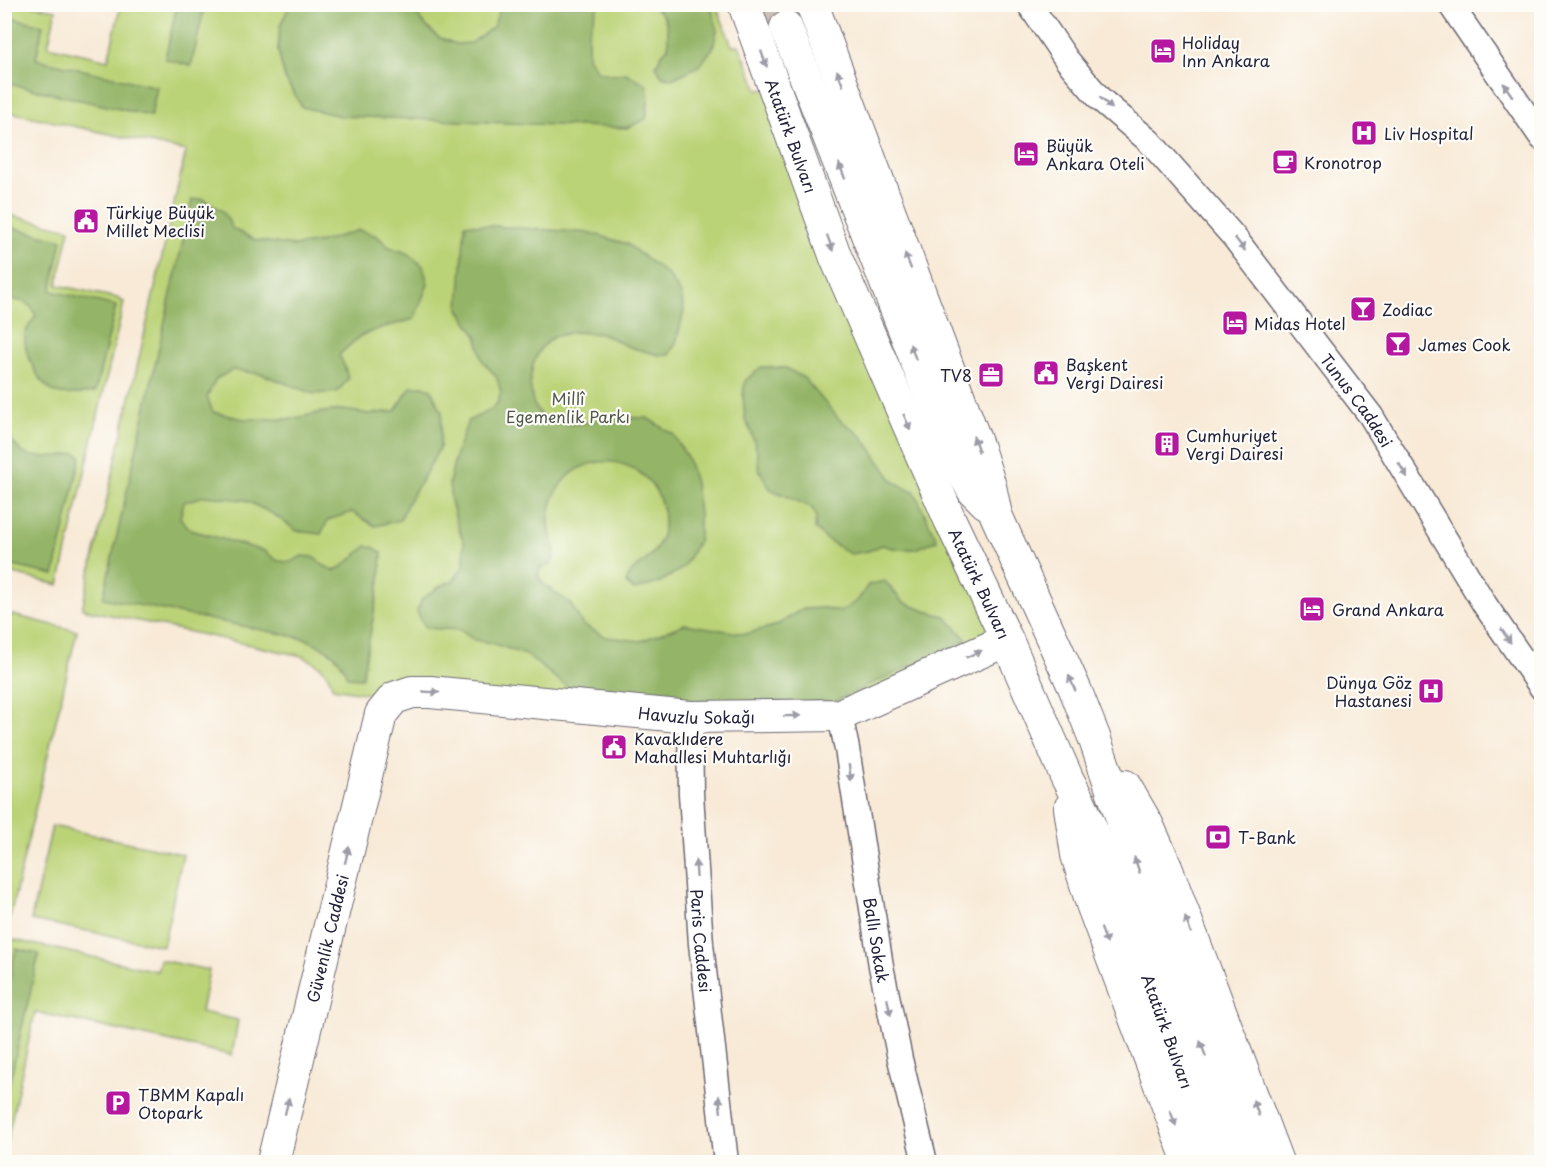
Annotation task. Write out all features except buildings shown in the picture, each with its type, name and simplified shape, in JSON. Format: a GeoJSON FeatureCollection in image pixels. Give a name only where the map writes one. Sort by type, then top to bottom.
{"type":"FeatureCollection","features":[{"type":"Feature","properties":{"kind":"main road","name":"Atatürk Bulvarı"},"geometry":{"type":"LineString","coordinates":[[744,4],[836,258],[950,520],[1007,640],[1066,778],[1081,805],[1115,884],[1215,1162]]}},
{"type":"Feature","properties":{"kind":"main road","name":"Atatürk Bulvarı"},"geometry":{"type":"LineString","coordinates":[[812,4],[978,448],[996,515],[1075,689],[1094,737],[1179,985],[1246,1162]]}},
{"type":"Feature","properties":{"kind":"main road"},"geometry":{"type":"LineString","coordinates":[[786,27],[952,452],[973,490],[996,515]]}},
{"type":"Feature","properties":{"kind":"main road","name":"Havuzlu Sokağı"},"geometry":{"type":"LineString","coordinates":[[381,714],[394,698],[412,692],[430,692],[690,717],[840,715],[1007,640]]}},
{"type":"Feature","properties":{"kind":"main road","name":"Güvenlik Caddesi"},"geometry":{"type":"LineString","coordinates":[[273,1162],[381,714]]}},
{"type":"Feature","properties":{"kind":"main road"},"geometry":{"type":"LineString","coordinates":[[1094,737],[1130,792],[1164,862],[1277,1162]]}},
{"type":"Feature","properties":{"kind":"main road"},"geometry":{"type":"LineString","coordinates":[[1066,778],[1077,855],[1092,904],[1190,1162]]}},
{"type":"Feature","properties":{"kind":"street","name":"Tunus Caddesi"},"geometry":{"type":"LineString","coordinates":[[1010,4],[1041,45],[1066,60]]}},
{"type":"Feature","properties":{"kind":"street","name":"Tunus Caddesi"},"geometry":{"type":"LineString","coordinates":[[1029,4],[1066,60],[1100,99],[1149,141],[1234,237],[1371,416],[1485,605],[1542,688]]}},
{"type":"Feature","properties":{"kind":"street"},"geometry":{"type":"LineString","coordinates":[[1450,4],[1542,138]]}},
{"type":"Feature","properties":{"kind":"street","name":"Ballı Sokak"},"geometry":{"type":"LineString","coordinates":[[840,715],[881,966],[900,1059],[925,1162]]}},
{"type":"Feature","properties":{"kind":"street","name":"Paris Caddesi"},"geometry":{"type":"LineString","coordinates":[[690,717],[692,804],[701,944],[726,1162]]}},
{"type":"Feature","properties":{"kind":"green space","name":"Millî Egemenlik Parkı"},"geometry":{"type":"Polygon","coordinates":[[[5,5],[30,5],[56,10],[48,46],[108,60],[121,5],[716,5],[732,46],[739,45],[758,90],[775,89],[1007,640],[840,715],[394,698],[333,688],[322,668],[302,656],[82,609],[186,151],[5,111],[5,5]]]}},
{"type":"Feature","properties":{"kind":"green space"},"geometry":{"type":"Polygon","coordinates":[[[177,5],[205,5],[191,66],[165,59],[177,5]]]}},
{"type":"Feature","properties":{"kind":"green space"},"geometry":{"type":"Polygon","coordinates":[[[290,5],[414,5],[421,21],[438,37],[456,44],[471,43],[493,27],[500,9],[507,5],[598,5],[588,34],[588,57],[597,71],[612,75],[626,73],[646,84],[649,97],[646,119],[627,128],[340,116],[302,107],[285,79],[278,51],[280,26],[290,5]]]}},
{"type":"Feature","properties":{"kind":"green space"},"geometry":{"type":"Polygon","coordinates":[[[650,5],[711,5],[717,30],[713,48],[699,66],[672,79],[662,76],[656,66],[661,55],[668,48],[668,28],[661,13],[650,5]]]}},
{"type":"Feature","properties":{"kind":"green space"},"geometry":{"type":"Polygon","coordinates":[[[5,16],[43,25],[36,59],[157,87],[151,116],[5,83],[5,16]]]}},
{"type":"Feature","properties":{"kind":"green space"},"geometry":{"type":"Polygon","coordinates":[[[203,199],[223,211],[233,229],[255,240],[294,246],[321,242],[359,230],[377,236],[389,247],[407,253],[423,266],[428,284],[414,319],[360,336],[339,355],[348,379],[337,392],[314,394],[261,374],[232,370],[216,379],[207,397],[213,412],[244,419],[291,419],[343,410],[370,414],[395,411],[411,387],[423,386],[431,389],[442,412],[440,447],[400,520],[375,526],[352,512],[328,520],[321,534],[297,531],[273,514],[245,500],[205,496],[184,502],[180,518],[191,530],[264,551],[278,561],[291,562],[302,556],[313,557],[334,571],[367,546],[382,553],[380,581],[362,678],[347,677],[337,658],[326,649],[306,639],[103,598],[192,200],[203,199]]]}},
{"type":"Feature","properties":{"kind":"green space"},"geometry":{"type":"Polygon","coordinates":[[[5,214],[70,229],[57,285],[117,298],[124,302],[59,585],[5,572],[5,214]]]}},
{"type":"Feature","properties":{"kind":"green space"},"geometry":{"type":"Polygon","coordinates":[[[465,224],[591,233],[627,244],[668,275],[681,294],[684,311],[676,343],[669,355],[659,355],[629,347],[603,334],[573,332],[553,337],[540,349],[533,364],[530,383],[533,403],[541,416],[556,423],[578,424],[611,417],[647,418],[673,434],[688,459],[695,483],[699,539],[684,567],[659,583],[634,590],[626,583],[628,577],[653,553],[663,530],[662,505],[656,491],[636,470],[623,464],[609,462],[595,463],[580,468],[561,483],[549,516],[555,549],[554,559],[551,565],[540,568],[538,576],[543,584],[570,603],[583,625],[606,637],[641,641],[685,624],[745,634],[777,625],[802,609],[825,608],[840,612],[858,600],[868,585],[885,581],[903,602],[945,616],[967,640],[833,702],[691,701],[570,689],[526,655],[492,643],[474,640],[460,630],[427,628],[420,620],[417,611],[422,599],[442,585],[453,581],[464,566],[464,542],[457,524],[449,483],[456,454],[468,421],[489,411],[498,402],[501,392],[497,378],[482,360],[477,336],[459,309],[465,224]]]}},
{"type":"Feature","properties":{"kind":"green space"},"geometry":{"type":"Polygon","coordinates":[[[5,226],[62,240],[51,291],[116,306],[95,392],[57,393],[45,384],[34,369],[27,352],[25,337],[26,331],[36,316],[27,303],[5,300],[5,226]]]}},
{"type":"Feature","properties":{"kind":"green space"},"geometry":{"type":"Polygon","coordinates":[[[761,367],[786,368],[804,378],[839,419],[862,436],[893,481],[914,491],[937,540],[916,549],[897,549],[882,545],[869,551],[850,554],[815,529],[816,515],[811,507],[770,489],[759,469],[757,451],[745,419],[743,396],[745,381],[761,367]]]}},
{"type":"Feature","properties":{"kind":"green space"},"geometry":{"type":"Polygon","coordinates":[[[5,428],[17,447],[27,454],[48,457],[76,453],[81,456],[54,575],[5,564],[5,428]]]}},
{"type":"Feature","properties":{"kind":"green space"},"geometry":{"type":"Polygon","coordinates":[[[5,613],[77,631],[5,938],[5,613]]]}},
{"type":"Feature","properties":{"kind":"green space"},"geometry":{"type":"Polygon","coordinates":[[[52,826],[183,854],[163,946],[31,920],[52,826]]]}},
{"type":"Feature","properties":{"kind":"green space"},"geometry":{"type":"Polygon","coordinates":[[[5,938],[157,971],[160,960],[209,970],[201,1012],[238,1020],[232,1055],[35,1012],[5,1150],[5,938]]]}},
{"type":"Feature","properties":{"kind":"green space"},"geometry":{"type":"Polygon","coordinates":[[[16,949],[39,954],[5,1102],[5,997],[16,949]]]}},
{"type":"Feature","properties":{"kind":"tunnel"},"geometry":{"type":"LineString","coordinates":[[778,4],[786,27]]}},
{"type":"Feature","properties":{"kind":"place","name":"Holiday Inn Ankara"},"geometry":{"type":"Point","coordinates":[1163,51]}},
{"type":"Feature","properties":{"kind":"place","name":"Liv Hospital"},"geometry":{"type":"Point","coordinates":[1364,133]}},
{"type":"Feature","properties":{"kind":"place","name":"Büyük Ankara Oteli"},"geometry":{"type":"Point","coordinates":[1026,154]}},
{"type":"Feature","properties":{"kind":"place","name":"Kronotrop"},"geometry":{"type":"Point","coordinates":[1285,162]}},
{"type":"Feature","properties":{"kind":"place","name":"Türkiye Büyük Millet Meclisi"},"geometry":{"type":"Point","coordinates":[86,221]}},
{"type":"Feature","properties":{"kind":"place","name":"Zodiac"},"geometry":{"type":"Point","coordinates":[1363,309]}},
{"type":"Feature","properties":{"kind":"place","name":"Midas Hotel"},"geometry":{"type":"Point","coordinates":[1235,323]}},
{"type":"Feature","properties":{"kind":"place","name":"James Cook"},"geometry":{"type":"Point","coordinates":[1398,344]}},
{"type":"Feature","properties":{"kind":"place","name":"Başkent Vergi Dairesi"},"geometry":{"type":"Point","coordinates":[1046,373]}},
{"type":"Feature","properties":{"kind":"place","name":"TV8"},"geometry":{"type":"Point","coordinates":[991,375]}},
{"type":"Feature","properties":{"kind":"place","name":"Cumhuriyet Vergi Dairesi"},"geometry":{"type":"Point","coordinates":[1167,444]}},
{"type":"Feature","properties":{"kind":"place","name":"Grand Ankara"},"geometry":{"type":"Point","coordinates":[1312,609]}},
{"type":"Feature","properties":{"kind":"place","name":"Dünya Göz Hastanesi"},"geometry":{"type":"Point","coordinates":[1431,691]}},
{"type":"Feature","properties":{"kind":"place","name":"Kavaklıdere Mahallesi Muhtarlığı"},"geometry":{"type":"Point","coordinates":[614,747]}},
{"type":"Feature","properties":{"kind":"place","name":"T-Bank"},"geometry":{"type":"Point","coordinates":[1218,837]}},
{"type":"Feature","properties":{"kind":"place","name":"TBMM Kapalı Otopark"},"geometry":{"type":"Point","coordinates":[118,1103]}}]}
